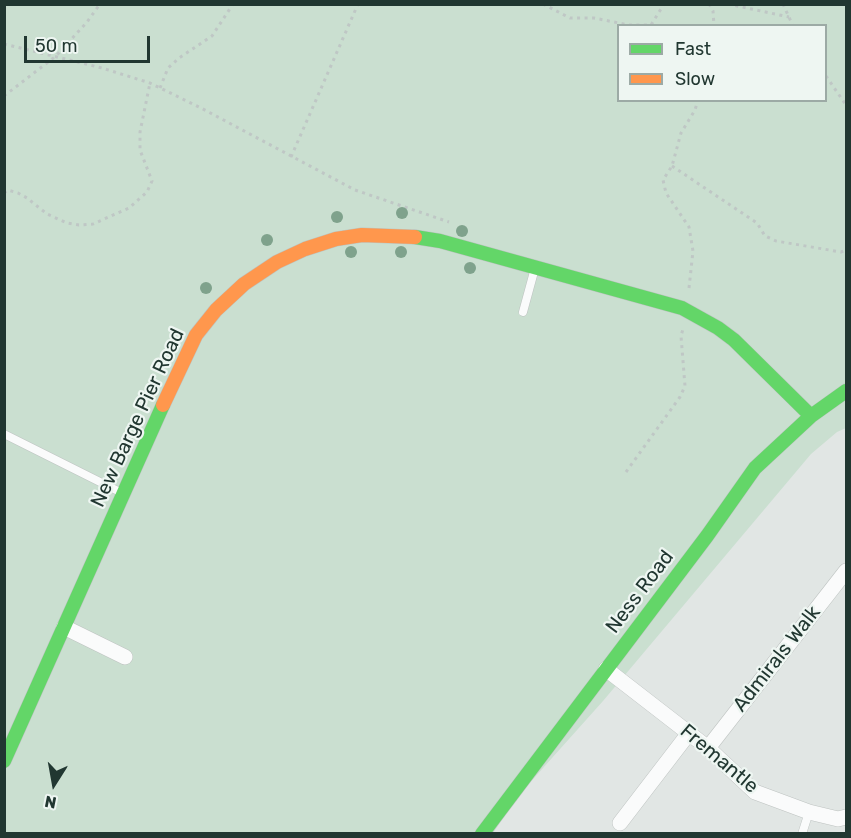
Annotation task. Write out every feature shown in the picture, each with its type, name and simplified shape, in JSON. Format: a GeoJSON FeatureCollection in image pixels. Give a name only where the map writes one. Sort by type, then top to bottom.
{"type":"FeatureCollection","features":[{"type":"Feature","properties":{"kind":"street","name":"New Barge Pier Road"},"geometry":{"type":"LineString","coordinates":[[4,761],[184,357],[196,335],[231,295],[261,271],[305,249],[336,239],[362,235],[398,235],[440,241],[662,301],[702,318],[734,340],[811,416]]}},
{"type":"Feature","properties":{"kind":"street","name":"Ness Road"},"geometry":{"type":"LineString","coordinates":[[482,834],[707,536],[755,468],[811,416],[846,391]]}},
{"type":"Feature","properties":{"kind":"street","name":"Admirals Walk"},"geometry":{"type":"LineString","coordinates":[[708,748],[846,571]]}},
{"type":"Feature","properties":{"kind":"street"},"geometry":{"type":"LineString","coordinates":[[64,627],[125,657]]}},
{"type":"Feature","properties":{"kind":"street","name":"Fremantle"},"geometry":{"type":"LineString","coordinates":[[606,669],[708,748],[755,792],[809,812],[838,819],[846,817]]}},
{"type":"Feature","properties":{"kind":"street"},"geometry":{"type":"LineString","coordinates":[[620,823],[689,733]]}},
{"type":"Feature","properties":{"kind":"lane"},"geometry":{"type":"LineString","coordinates":[[523,312],[535,267]]}},
{"type":"Feature","properties":{"kind":"lane"},"geometry":{"type":"LineString","coordinates":[[4,434],[123,494]]}},
{"type":"Feature","properties":{"kind":"lane"},"geometry":{"type":"LineString","coordinates":[[802,834],[809,812]]}},
{"type":"Feature","properties":{"kind":"path"},"geometry":{"type":"LineString","coordinates":[[4,96],[56,56],[100,4]]}},
{"type":"Feature","properties":{"kind":"path"},"geometry":{"type":"LineString","coordinates":[[160,88],[168,68],[212,36],[233,4]]}},
{"type":"Feature","properties":{"kind":"path"},"geometry":{"type":"LineString","coordinates":[[291,157],[358,4]]}},
{"type":"Feature","properties":{"kind":"path"},"geometry":{"type":"LineString","coordinates":[[543,4],[570,18],[594,18],[624,24]]}},
{"type":"Feature","properties":{"kind":"path"},"geometry":{"type":"LineString","coordinates":[[652,24],[664,4]]}},
{"type":"Feature","properties":{"kind":"path"},"geometry":{"type":"LineString","coordinates":[[709,4],[713,11],[714,24]]}},
{"type":"Feature","properties":{"kind":"path"},"geometry":{"type":"LineString","coordinates":[[728,4],[789,17]]}},
{"type":"Feature","properties":{"kind":"path"},"geometry":{"type":"LineString","coordinates":[[783,4],[792,24]]}},
{"type":"Feature","properties":{"kind":"path"},"geometry":{"type":"LineString","coordinates":[[4,44],[56,56],[150,83],[355,190],[449,222]]}},
{"type":"Feature","properties":{"kind":"path"},"geometry":{"type":"LineString","coordinates":[[827,79],[846,105]]}},
{"type":"Feature","properties":{"kind":"path"},"geometry":{"type":"LineString","coordinates":[[4,193],[8,190],[18,193],[47,214],[66,223],[78,225],[93,224],[129,208],[147,192],[152,181],[140,150],[140,132],[150,83]]}},
{"type":"Feature","properties":{"kind":"path"},"geometry":{"type":"LineString","coordinates":[[689,288],[693,251],[689,227],[666,194],[663,180],[672,166],[681,134],[697,102]]}},
{"type":"Feature","properties":{"kind":"path"},"geometry":{"type":"LineString","coordinates":[[672,166],[757,223],[765,236],[776,241],[841,252],[846,250]]}},
{"type":"Feature","properties":{"kind":"path"},"geometry":{"type":"LineString","coordinates":[[626,472],[680,397],[685,386],[681,336],[685,324]]}},
{"type":"Feature","properties":{"kind":"green space"},"geometry":{"type":"Polygon","coordinates":[[[4,5],[846,5],[846,428],[837,432],[811,454],[603,701],[518,796],[493,833],[5,833],[4,5]]]}},
{"type":"Feature","properties":{"kind":"traffic: fast"},"geometry":{"type":"LineString","coordinates":[[415,237],[440,241],[682,308],[718,328],[734,340],[811,416]]}},
{"type":"Feature","properties":{"kind":"traffic: fast"},"geometry":{"type":"LineString","coordinates":[[482,834],[707,536],[755,468],[811,416],[846,391]]}},
{"type":"Feature","properties":{"kind":"traffic: fast"},"geometry":{"type":"LineString","coordinates":[[4,761],[163,405]]}},
{"type":"Feature","properties":{"kind":"traffic: slow"},"geometry":{"type":"LineString","coordinates":[[163,405],[196,335],[216,310],[244,284],[277,262],[305,249],[336,239],[362,235],[415,237]]}}]}
